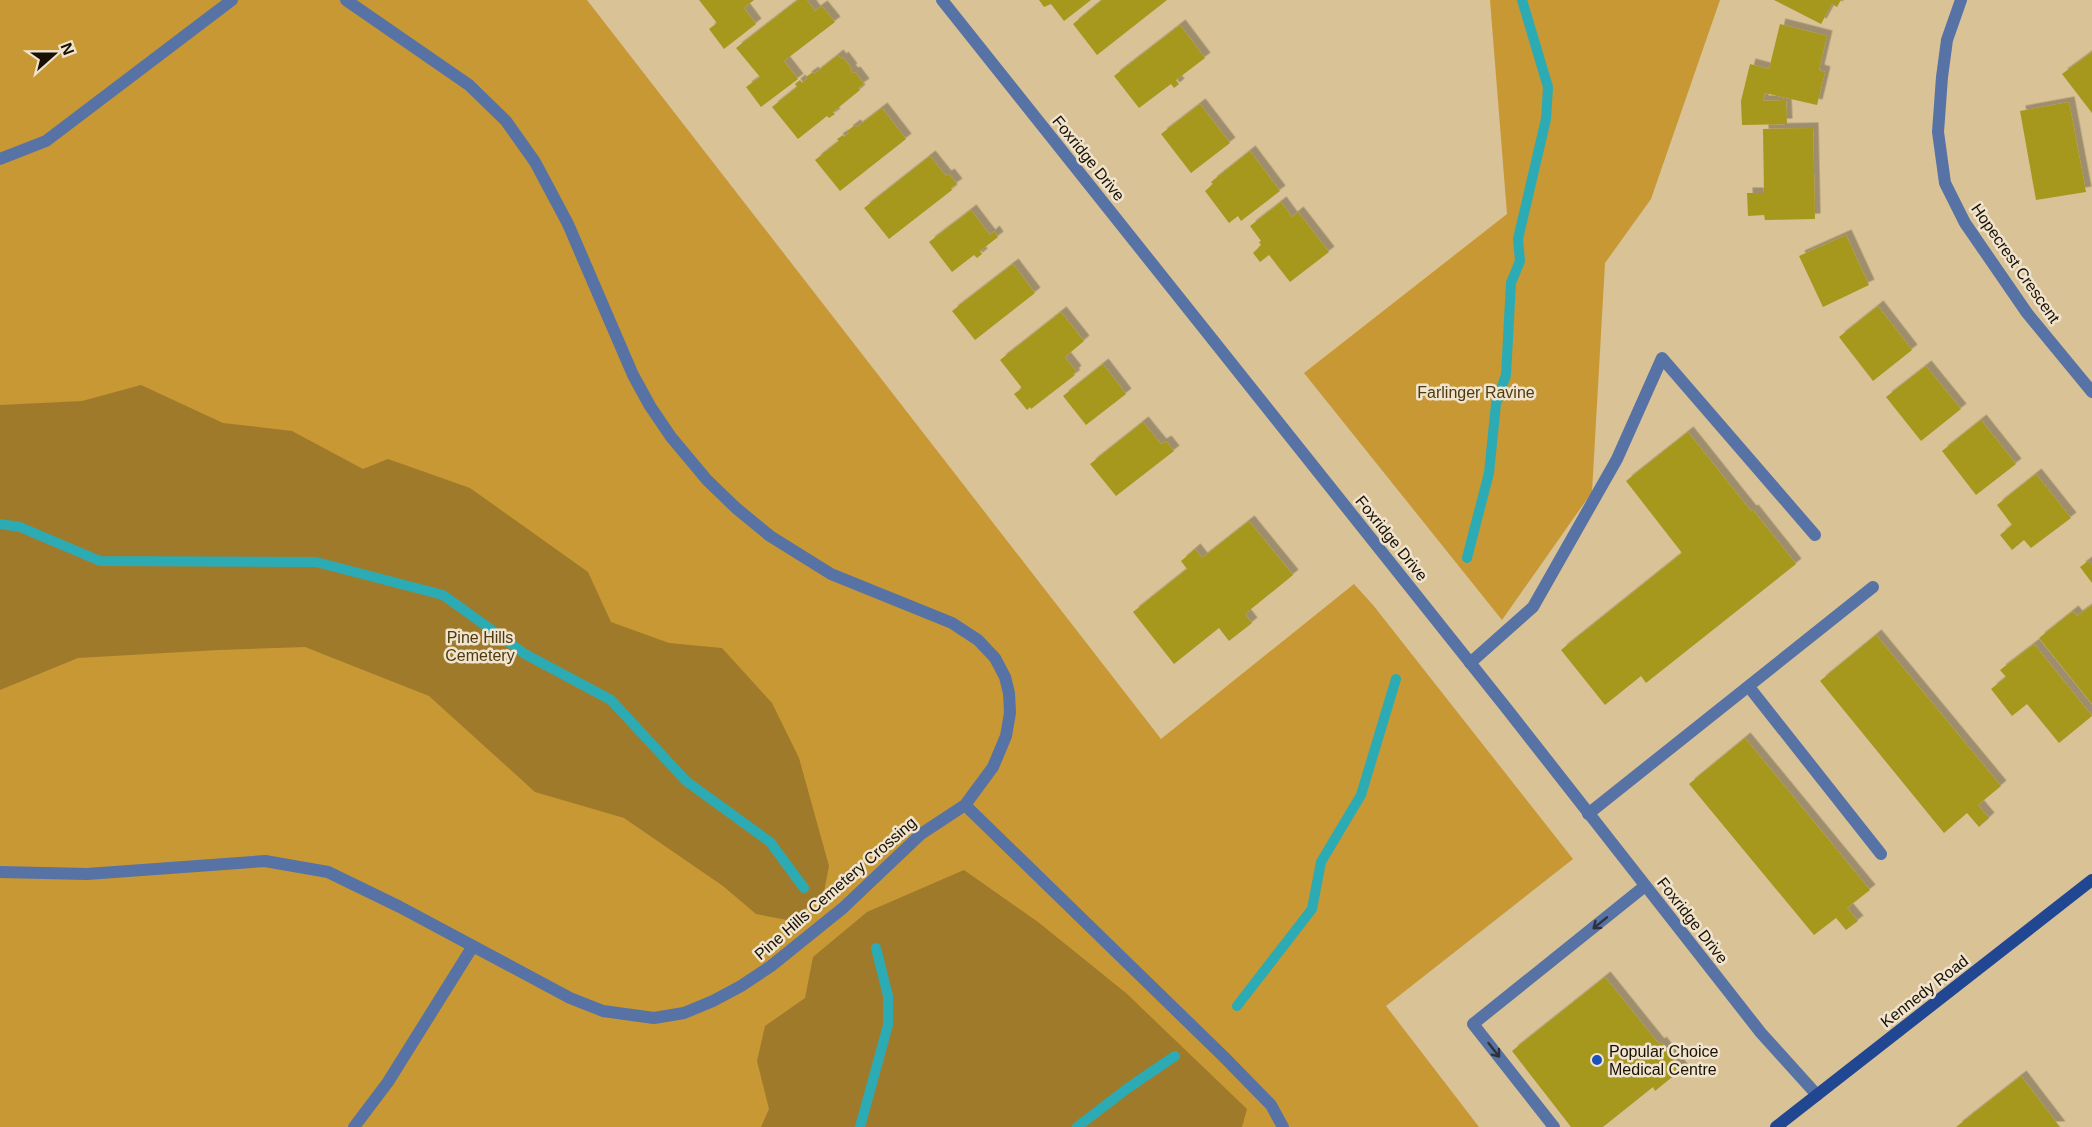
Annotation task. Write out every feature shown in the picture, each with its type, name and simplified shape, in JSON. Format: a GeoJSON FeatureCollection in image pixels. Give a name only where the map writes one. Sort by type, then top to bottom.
{"type":"FeatureCollection","features":[{"type":"Feature","properties":{"kind":"main road","name":"Kennedy Road"},"geometry":{"type":"LineString","coordinates":[[1776,1127],[2092,880]]}},
{"type":"Feature","properties":{"kind":"street"},"geometry":{"type":"LineString","coordinates":[[0,159],[46,141],[232,0]]}},
{"type":"Feature","properties":{"kind":"street"},"geometry":{"type":"LineString","coordinates":[[346,0],[469,85],[506,121],[535,162],[568,224],[639,385],[671,437],[707,480],[736,508],[780,543],[831,574],[952,623],[978,640],[995,658],[1005,677],[1009,693],[1010,713],[1006,736],[993,767],[965,805],[1224,1057],[1271,1105],[1283,1127]]}},
{"type":"Feature","properties":{"kind":"street","name":"Foxridge Drive"},"geometry":{"type":"LineString","coordinates":[[942,0],[1470,663],[1761,1034],[1817,1095]]}},
{"type":"Feature","properties":{"kind":"street","name":"Hopecrest Crescent"},"geometry":{"type":"LineString","coordinates":[[1961,0],[1947,40],[1942,77],[1938,132],[1945,183],[1965,223],[2027,313],[2092,392]]}},
{"type":"Feature","properties":{"kind":"street"},"geometry":{"type":"LineString","coordinates":[[1470,663],[1533,607],[1617,459],[1662,358],[1815,535]]}},
{"type":"Feature","properties":{"kind":"street"},"geometry":{"type":"LineString","coordinates":[[1588,814],[1873,587]]}},
{"type":"Feature","properties":{"kind":"street"},"geometry":{"type":"LineString","coordinates":[[1749,687],[1881,854]]}},
{"type":"Feature","properties":{"kind":"street","name":"Pine Hills Cemetery Crossing"},"geometry":{"type":"LineString","coordinates":[[0,872],[87,874],[266,861],[328,872],[400,907],[570,998],[603,1011],[654,1018],[684,1013],[741,987],[843,908],[921,834],[965,805]]}},
{"type":"Feature","properties":{"kind":"street"},"geometry":{"type":"LineString","coordinates":[[1554,1127],[1473,1024],[1646,886]]}},
{"type":"Feature","properties":{"kind":"street"},"geometry":{"type":"LineString","coordinates":[[354,1127],[388,1082],[473,946]]}},
{"type":"Feature","properties":{"kind":"green space","name":"Pine Hills Cemetery"},"geometry":{"type":"Polygon","coordinates":[[[0,0],[587,0],[1161,739],[1354,584],[1573,859],[1386,1006],[1479,1127],[0,1127],[0,0]]]}},
{"type":"Feature","properties":{"kind":"green space","name":"Farlinger Ravine"},"geometry":{"type":"Polygon","coordinates":[[[1490,0],[1720,0],[1651,199],[1605,263],[1592,492],[1502,620],[1304,373],[1507,214],[1490,0]]]}},
{"type":"Feature","properties":{"kind":"green space"},"geometry":{"type":"Polygon","coordinates":[[[141,385],[223,423],[292,431],[363,469],[388,459],[470,488],[588,572],[611,622],[669,643],[722,648],[772,703],[799,758],[829,866],[824,892],[792,921],[756,914],[723,886],[624,818],[535,792],[429,696],[305,647],[78,658],[0,690],[0,405],[82,401],[141,385]]]}},
{"type":"Feature","properties":{"kind":"green space"},"geometry":{"type":"Polygon","coordinates":[[[964,870],[1038,922],[1126,993],[1247,1109],[1242,1127],[761,1127],[769,1109],[757,1061],[765,1026],[805,998],[813,957],[867,912],[964,870]]]}},
{"type":"Feature","properties":{"kind":"building"},"geometry":{"type":"Polygon","coordinates":[[[699,0],[754,0],[744,8],[756,24],[724,49],[709,29],[717,23],[699,0]]]}},
{"type":"Feature","properties":{"kind":"building"},"geometry":{"type":"Polygon","coordinates":[[[798,0],[807,0],[815,11],[822,6],[835,22],[784,61],[798,79],[761,107],[746,87],[760,77],[736,48],[798,0]]]}},
{"type":"Feature","properties":{"kind":"building"},"geometry":{"type":"Polygon","coordinates":[[[1039,0],[1091,0],[1064,21],[1051,4],[1044,7],[1039,0]]]}},
{"type":"Feature","properties":{"kind":"building"},"geometry":{"type":"Polygon","coordinates":[[[1102,0],[1167,0],[1097,55],[1073,24],[1102,0]]]}},
{"type":"Feature","properties":{"kind":"building"},"geometry":{"type":"Polygon","coordinates":[[[1774,0],[1841,0],[1837,7],[1832,4],[1821,24],[1774,0]]]}},
{"type":"Feature","properties":{"kind":"building"},"geometry":{"type":"Polygon","coordinates":[[[1780,24],[1827,36],[1819,70],[1825,72],[1817,105],[1765,93],[1763,101],[1786,100],[1787,124],[1742,125],[1741,101],[1750,64],[1769,69],[1780,24]]]}},
{"type":"Feature","properties":{"kind":"building"},"geometry":{"type":"Polygon","coordinates":[[[1180,25],[1205,58],[1176,80],[1179,84],[1174,88],[1171,84],[1139,108],[1114,76],[1180,25]]]}},
{"type":"Feature","properties":{"kind":"building"},"geometry":{"type":"Polygon","coordinates":[[[2092,52],[2092,113],[2062,74],[2092,52]]]}},
{"type":"Feature","properties":{"kind":"building"},"geometry":{"type":"Polygon","coordinates":[[[838,55],[841,59],[843,57],[852,69],[850,70],[855,72],[864,84],[833,112],[835,114],[829,118],[827,116],[798,139],[772,107],[797,87],[795,84],[800,80],[802,83],[807,79],[806,77],[813,72],[814,74],[838,55]]]}},
{"type":"Feature","properties":{"kind":"building"},"geometry":{"type":"Polygon","coordinates":[[[2069,102],[2086,192],[2036,200],[2020,111],[2069,102]]]}},
{"type":"Feature","properties":{"kind":"building"},"geometry":{"type":"Polygon","coordinates":[[[1200,104],[1230,143],[1191,173],[1161,134],[1200,104]]]}},
{"type":"Feature","properties":{"kind":"building"},"geometry":{"type":"Polygon","coordinates":[[[882,108],[906,139],[840,191],[815,160],[839,141],[837,139],[849,133],[847,131],[855,125],[857,127],[882,108]]]}},
{"type":"Feature","properties":{"kind":"building"},"geometry":{"type":"Polygon","coordinates":[[[1813,128],[1815,219],[1765,220],[1764,215],[1748,216],[1747,193],[1764,193],[1763,129],[1813,128]]]}},
{"type":"Feature","properties":{"kind":"building"},"geometry":{"type":"Polygon","coordinates":[[[1250,151],[1280,191],[1241,221],[1238,216],[1229,223],[1205,191],[1213,184],[1211,182],[1250,151]]]}},
{"type":"Feature","properties":{"kind":"building"},"geometry":{"type":"Polygon","coordinates":[[[930,156],[946,176],[949,174],[957,184],[889,239],[864,208],[930,156]]]}},
{"type":"Feature","properties":{"kind":"building"},"geometry":{"type":"Polygon","coordinates":[[[1281,202],[1292,217],[1298,212],[1329,252],[1290,282],[1269,255],[1260,262],[1253,253],[1261,245],[1259,242],[1261,241],[1250,226],[1281,202]]]}},
{"type":"Feature","properties":{"kind":"building"},"geometry":{"type":"Polygon","coordinates":[[[971,210],[990,235],[994,231],[998,237],[980,251],[982,254],[977,258],[974,255],[952,272],[929,242],[971,210]]]}},
{"type":"Feature","properties":{"kind":"building"},"geometry":{"type":"Polygon","coordinates":[[[1846,235],[1869,285],[1823,307],[1799,256],[1846,235]]]}},
{"type":"Feature","properties":{"kind":"building"},"geometry":{"type":"Polygon","coordinates":[[[1013,264],[1035,293],[975,340],[952,311],[1013,264]]]}},
{"type":"Feature","properties":{"kind":"building"},"geometry":{"type":"Polygon","coordinates":[[[1878,306],[1912,350],[1873,381],[1839,337],[1878,306]]]}},
{"type":"Feature","properties":{"kind":"building"},"geometry":{"type":"Polygon","coordinates":[[[1061,312],[1084,341],[1065,357],[1076,371],[1073,374],[1075,375],[1027,410],[1014,394],[1022,388],[1000,360],[1061,312]]]}},
{"type":"Feature","properties":{"kind":"building"},"geometry":{"type":"Polygon","coordinates":[[[1103,364],[1126,394],[1086,425],[1063,396],[1103,364]]]}},
{"type":"Feature","properties":{"kind":"building"},"geometry":{"type":"Polygon","coordinates":[[[1926,366],[1961,409],[1921,441],[1886,397],[1926,366]]]}},
{"type":"Feature","properties":{"kind":"building"},"geometry":{"type":"Polygon","coordinates":[[[1981,420],[2016,464],[1976,495],[1942,451],[1981,420]]]}},
{"type":"Feature","properties":{"kind":"building"},"geometry":{"type":"Polygon","coordinates":[[[1143,422],[1161,444],[1166,441],[1174,451],[1116,496],[1090,464],[1143,422]]]}},
{"type":"Feature","properties":{"kind":"building"},"geometry":{"type":"Polygon","coordinates":[[[1688,432],[1796,564],[1646,683],[1641,676],[1605,705],[1561,650],[1682,553],[1626,481],[1688,432]]]}},
{"type":"Feature","properties":{"kind":"building"},"geometry":{"type":"Polygon","coordinates":[[[2036,474],[2071,518],[2031,548],[2024,540],[2012,550],[2000,535],[2012,525],[1997,505],[2036,474]]]}},
{"type":"Feature","properties":{"kind":"building"},"geometry":{"type":"Polygon","coordinates":[[[1249,521],[1293,575],[1245,614],[1252,623],[1229,641],[1219,628],[1174,664],[1133,612],[1187,569],[1181,561],[1195,549],[1202,558],[1249,521]]]}},
{"type":"Feature","properties":{"kind":"building"},"geometry":{"type":"Polygon","coordinates":[[[2088,561],[2092,565],[2092,583],[2080,567],[2088,561]]]}},
{"type":"Feature","properties":{"kind":"building"},"geometry":{"type":"Polygon","coordinates":[[[2092,605],[2092,704],[2039,638],[2073,611],[2077,616],[2092,605]]]}},
{"type":"Feature","properties":{"kind":"building"},"geometry":{"type":"Polygon","coordinates":[[[1876,635],[2001,786],[1978,805],[1989,818],[1979,827],[1967,813],[1944,833],[1820,681],[1876,635]]]}},
{"type":"Feature","properties":{"kind":"building"},"geometry":{"type":"Polygon","coordinates":[[[2034,644],[2092,716],[2059,743],[2027,704],[2012,716],[1991,689],[2006,677],[2000,670],[2034,644]]]}},
{"type":"Feature","properties":{"kind":"building"},"geometry":{"type":"Polygon","coordinates":[[[1745,738],[1870,890],[1847,908],[1858,921],[1846,930],[1836,918],[1814,935],[1689,784],[1745,738]]]}},
{"type":"Feature","properties":{"kind":"building","name":"Popular Choice Medical Centre"},"geometry":{"type":"Polygon","coordinates":[[[1605,977],[1682,1069],[1655,1091],[1653,1087],[1603,1127],[1571,1127],[1512,1051],[1605,977]]]}},
{"type":"Feature","properties":{"kind":"building"},"geometry":{"type":"Polygon","coordinates":[[[2021,1076],[2060,1127],[1956,1127],[2021,1076]]]}},
{"type":"Feature","properties":{"kind":"waterway"},"geometry":{"type":"LineString","coordinates":[[1467,558],[1489,473],[1496,404],[1506,375],[1511,283],[1520,261],[1518,239],[1546,119],[1548,87],[1522,0]]}},
{"type":"Feature","properties":{"kind":"waterway"},"geometry":{"type":"LineString","coordinates":[[0,524],[20,527],[100,561],[316,562],[443,595],[525,654],[611,700],[686,781],[770,842],[804,888]]}},
{"type":"Feature","properties":{"kind":"waterway"},"geometry":{"type":"LineString","coordinates":[[1237,1006],[1312,909],[1321,862],[1361,795],[1396,679]]}},
{"type":"Feature","properties":{"kind":"waterway"},"geometry":{"type":"LineString","coordinates":[[860,1127],[888,1025],[888,996],[876,948]]}},
{"type":"Feature","properties":{"kind":"waterway"},"geometry":{"type":"LineString","coordinates":[[1077,1127],[1175,1056]]}},
{"type":"Feature","properties":{"kind":"place","name":"Popular Choice Medical Centre"},"geometry":{"type":"Point","coordinates":[1597,1060]}}]}
